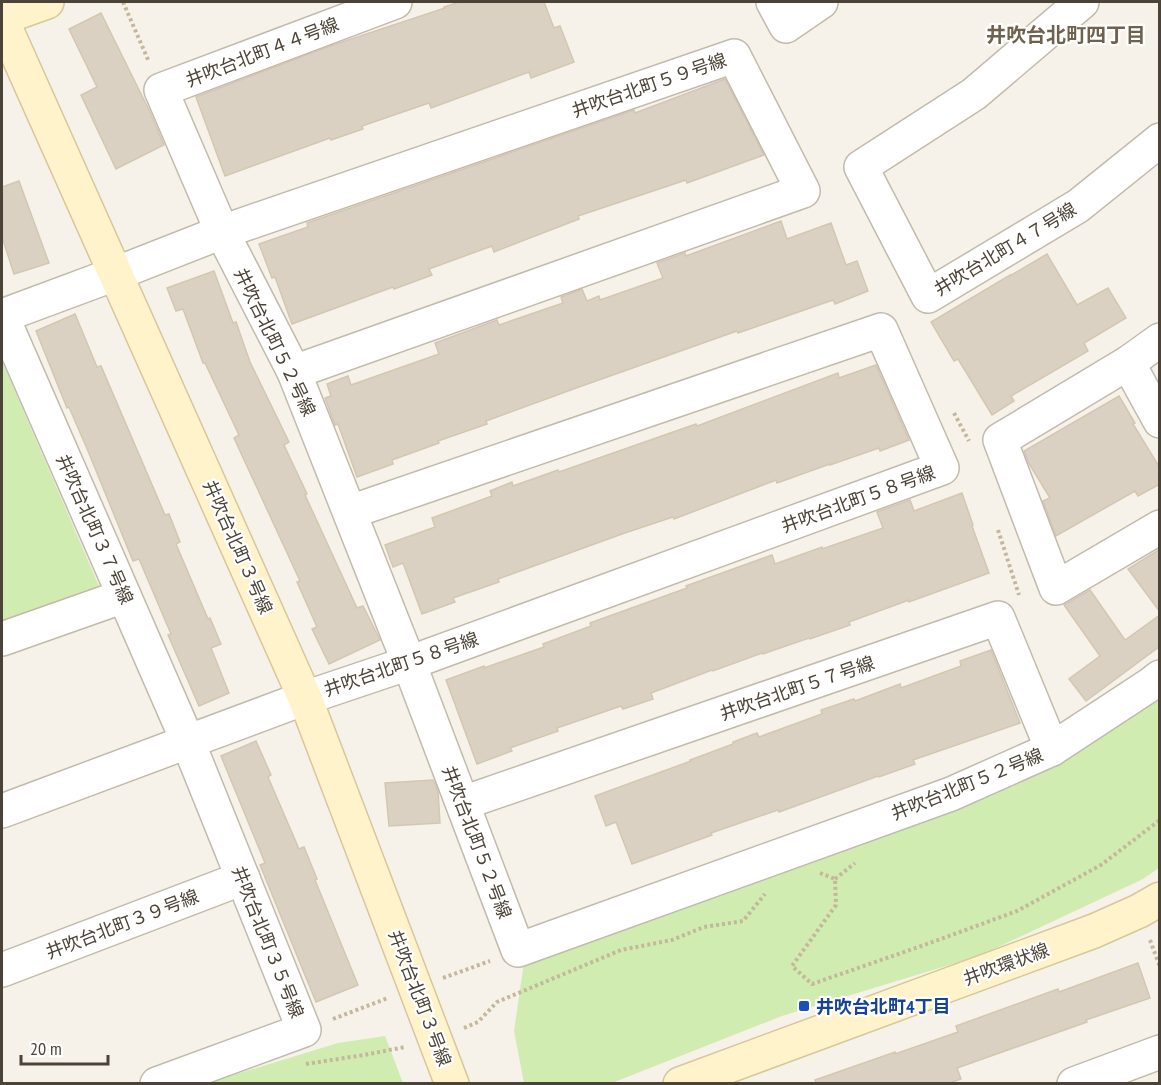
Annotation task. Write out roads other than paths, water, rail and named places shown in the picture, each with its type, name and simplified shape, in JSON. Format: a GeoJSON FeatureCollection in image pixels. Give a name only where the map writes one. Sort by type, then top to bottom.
{"type":"FeatureCollection","features":[{"type":"Feature","properties":{"kind":"street"},"geometry":{"type":"LineString","coordinates":[[2,19],[47,2]]}},
{"type":"Feature","properties":{"kind":"street","name":"井吹台北町４４号線"},"geometry":{"type":"LineString","coordinates":[[161,90],[395,2]]}},
{"type":"Feature","properties":{"kind":"street"},"geometry":{"type":"LineString","coordinates":[[773,2],[786,26],[821,2]]}},
{"type":"Feature","properties":{"kind":"street","name":"井吹台北町４７号線"},"geometry":{"type":"LineString","coordinates":[[1082,2],[974,94],[861,167],[928,296],[1078,206],[1160,140]]}},
{"type":"Feature","properties":{"kind":"street","name":"井吹台北町３号線"},"geometry":{"type":"LineString","coordinates":[[2,19],[305,698],[452,1083]]}},
{"type":"Feature","properties":{"kind":"street","name":"井吹台北町５９号線"},"geometry":{"type":"LineString","coordinates":[[2,316],[222,232],[734,56],[803,191],[294,372]]}},
{"type":"Feature","properties":{"kind":"street","name":"井吹台北町５２号線"},"geometry":{"type":"LineString","coordinates":[[161,90],[222,232],[294,372],[409,663],[518,950],[951,794],[1052,749],[1160,677]]}},
{"type":"Feature","properties":{"kind":"street","name":"井吹台北町３７号線"},"geometry":{"type":"LineString","coordinates":[[2,316],[188,742]]}},
{"type":"Feature","properties":{"kind":"street","name":"井吹台北町５８号線"},"geometry":{"type":"LineString","coordinates":[[305,698],[409,663],[942,468],[881,330],[350,512]]}},
{"type":"Feature","properties":{"kind":"street"},"geometry":{"type":"LineString","coordinates":[[1160,340],[1128,363],[1000,440],[1056,588],[1160,527]]}},
{"type":"Feature","properties":{"kind":"street"},"geometry":{"type":"LineString","coordinates":[[1128,363],[1160,421]]}},
{"type":"Feature","properties":{"kind":"street"},"geometry":{"type":"LineString","coordinates":[[2,639],[124,596]]}},
{"type":"Feature","properties":{"kind":"street","name":"井吹台北町５７号線"},"geometry":{"type":"LineString","coordinates":[[463,803],[998,618],[1052,749]]}},
{"type":"Feature","properties":{"kind":"street"},"geometry":{"type":"LineString","coordinates":[[2,811],[305,698]]}},
{"type":"Feature","properties":{"kind":"street","name":"井吹台北町３５号線"},"geometry":{"type":"LineString","coordinates":[[157,1083],[304,1030],[188,742]]}},
{"type":"Feature","properties":{"kind":"street","name":"井吹台北町３９号線"},"geometry":{"type":"LineString","coordinates":[[2,970],[243,878]]}},
{"type":"Feature","properties":{"kind":"street","name":"井吹環状線"},"geometry":{"type":"LineString","coordinates":[[680,1083],[1094,931],[1160,899]]}},
{"type":"Feature","properties":{"kind":"street"},"geometry":{"type":"LineString","coordinates":[[1074,1083],[1160,1052]]}},
{"type":"Feature","properties":{"kind":"place","name":"井吹台北町4丁目"},"geometry":{"type":"Point","coordinates":[804,1006]}},
{"type":"Feature","properties":{"kind":"district","name":"井吹台北町四丁目"},"geometry":{"type":"Point","coordinates":[1066,35]}}]}
